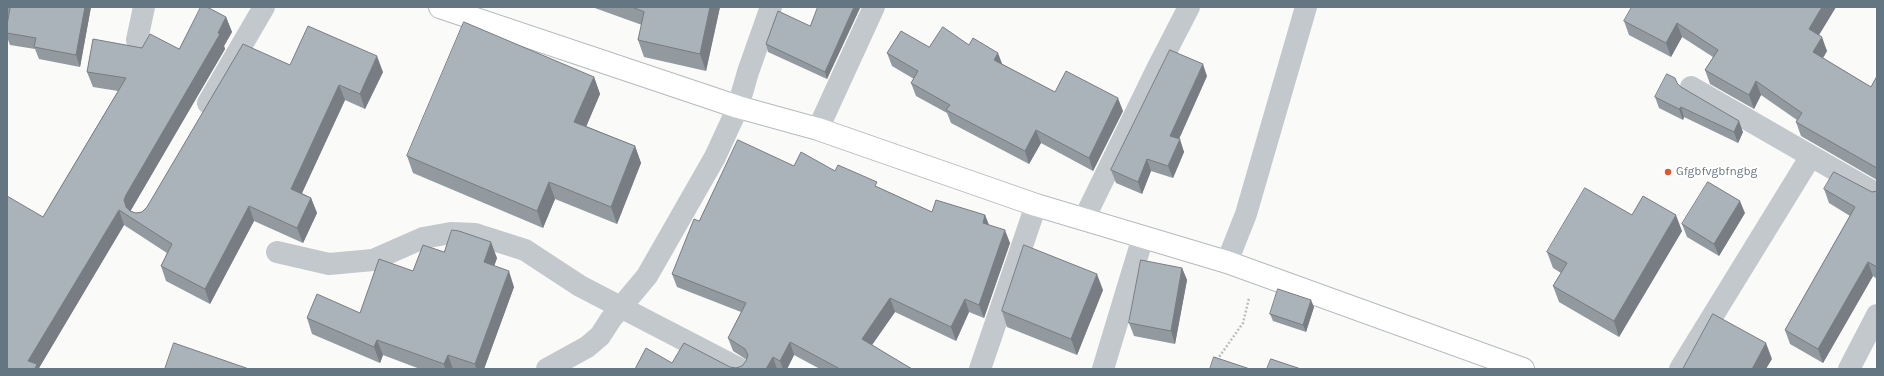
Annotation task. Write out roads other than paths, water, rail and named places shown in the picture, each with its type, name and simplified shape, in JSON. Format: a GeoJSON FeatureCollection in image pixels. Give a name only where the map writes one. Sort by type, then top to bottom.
{"type":"FeatureCollection","features":[{"type":"Feature","properties":{"kind":"main road"},"geometry":{"type":"LineString","coordinates":[[440,7],[738,107],[818,129],[1036,205],[1227,262],[1523,369]]}},
{"type":"Feature","properties":{"kind":"street"},"geometry":{"type":"LineString","coordinates":[[137,40],[144,7]]}},
{"type":"Feature","properties":{"kind":"street"},"geometry":{"type":"LineString","coordinates":[[197,122],[264,7]]}},
{"type":"Feature","properties":{"kind":"street"},"geometry":{"type":"LineString","coordinates":[[547,369],[587,347],[600,336],[621,307],[647,276],[715,158],[738,107],[748,72],[771,7]]}},
{"type":"Feature","properties":{"kind":"street"},"geometry":{"type":"LineString","coordinates":[[818,129],[874,7]]}},
{"type":"Feature","properties":{"kind":"street"},"geometry":{"type":"LineString","coordinates":[[1084,219],[1189,7]]}},
{"type":"Feature","properties":{"kind":"street"},"geometry":{"type":"LineString","coordinates":[[1227,262],[1246,214],[1306,7]]}},
{"type":"Feature","properties":{"kind":"street"},"geometry":{"type":"LineString","coordinates":[[1691,87],[1877,194]]}},
{"type":"Feature","properties":{"kind":"street"},"geometry":{"type":"LineString","coordinates":[[1680,369],[1811,156]]}},
{"type":"Feature","properties":{"kind":"street"},"geometry":{"type":"LineString","coordinates":[[980,369],[1036,205]]}},
{"type":"Feature","properties":{"kind":"street"},"geometry":{"type":"LineString","coordinates":[[277,252],[329,264],[373,260],[423,238],[451,233],[475,234],[525,250],[580,286],[740,369]]}},
{"type":"Feature","properties":{"kind":"street"},"geometry":{"type":"LineString","coordinates":[[1103,369],[1143,238]]}},
{"type":"Feature","properties":{"kind":"street"},"geometry":{"type":"LineString","coordinates":[[1849,369],[1877,315]]}},
{"type":"Feature","properties":{"kind":"place","name":"Gfgbfvgbfngbg"},"geometry":{"type":"Point","coordinates":[1668,172]}}]}
